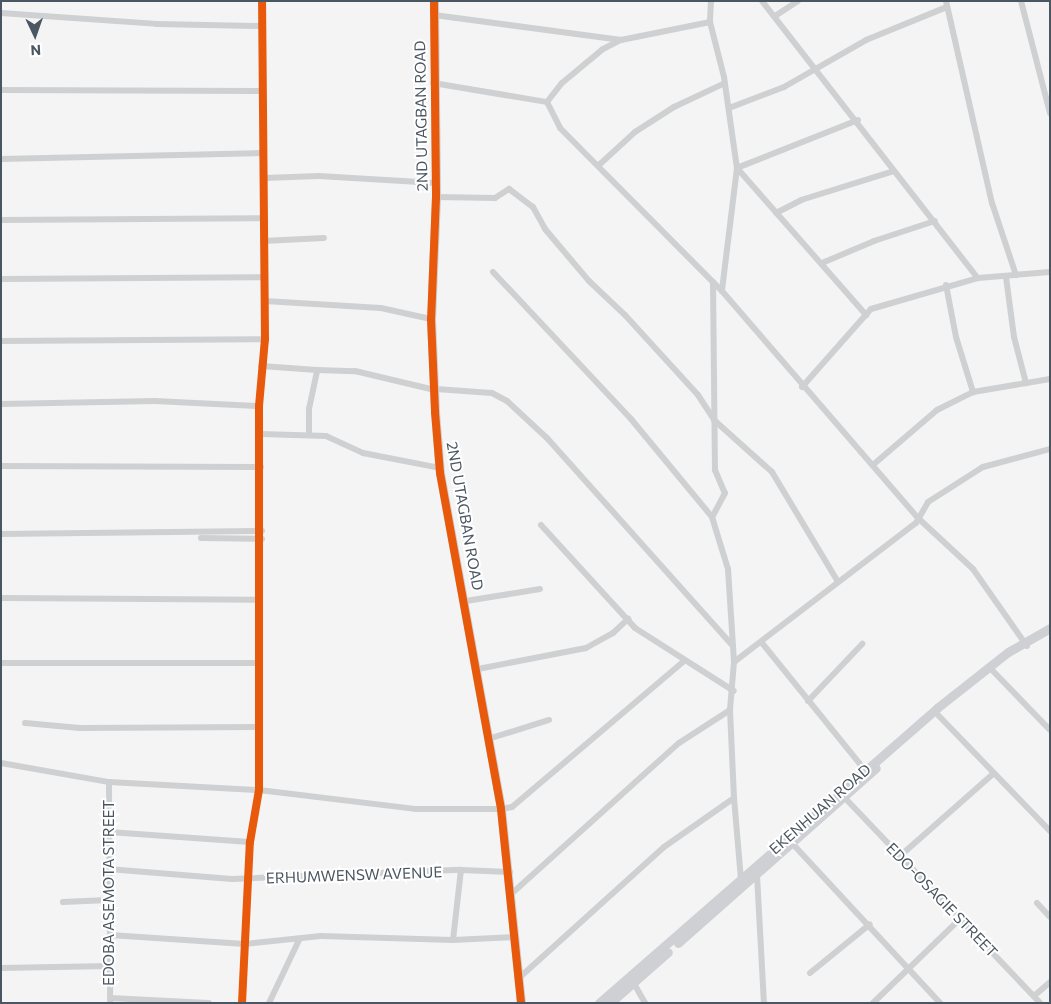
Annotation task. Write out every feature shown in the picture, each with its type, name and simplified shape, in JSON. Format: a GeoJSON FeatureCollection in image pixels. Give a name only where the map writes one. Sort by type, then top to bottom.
{"type":"FeatureCollection","features":[{"type":"Feature","properties":{"kind":"main road","name":"2ND UTAGBAN ROAD"},"geometry":{"type":"LineString","coordinates":[[434,1],[433,83],[436,198],[431,319],[440,468],[466,601],[501,809],[510,872],[510,895],[516,937],[521,1003]]}},
{"type":"Feature","properties":{"kind":"main road","name":"EKENHUAN ROAD"},"geometry":{"type":"LineString","coordinates":[[599,1003],[788,840],[865,770],[988,666],[1050,628]]}},
{"type":"Feature","properties":{"kind":"main road","name":"EKENHUAN ROAD"},"geometry":{"type":"LineString","coordinates":[[610,1003],[757,875],[788,840],[844,797],[938,714],[1026,644],[1050,634]]}},
{"type":"Feature","properties":{"kind":"street"},"geometry":{"type":"LineString","coordinates":[[242,1003],[250,879],[250,842],[259,790],[262,539],[260,406],[261,366],[265,339],[265,301],[262,277],[264,178],[262,1]]}},
{"type":"Feature","properties":{"kind":"street"},"geometry":{"type":"LineString","coordinates":[[711,1],[710,22],[725,83],[737,168],[722,291]]}},
{"type":"Feature","properties":{"kind":"street"},"geometry":{"type":"LineString","coordinates":[[762,1],[814,68],[858,120],[894,171],[978,278]]}},
{"type":"Feature","properties":{"kind":"street"},"geometry":{"type":"LineString","coordinates":[[775,16],[798,1]]}},
{"type":"Feature","properties":{"kind":"street"},"geometry":{"type":"LineString","coordinates":[[1021,1],[1050,113]]}},
{"type":"Feature","properties":{"kind":"street"},"geometry":{"type":"LineString","coordinates":[[729,108],[784,87],[814,68],[866,40],[946,4],[992,204],[1016,275]]}},
{"type":"Feature","properties":{"kind":"street"},"geometry":{"type":"LineString","coordinates":[[1,13],[157,24],[262,26]]}},
{"type":"Feature","properties":{"kind":"street"},"geometry":{"type":"LineString","coordinates":[[434,15],[621,40]]}},
{"type":"Feature","properties":{"kind":"street"},"geometry":{"type":"LineString","coordinates":[[547,102],[562,83],[603,49],[621,40],[710,22]]}},
{"type":"Feature","properties":{"kind":"street"},"geometry":{"type":"LineString","coordinates":[[433,83],[547,102]]}},
{"type":"Feature","properties":{"kind":"street"},"geometry":{"type":"LineString","coordinates":[[600,165],[635,132],[674,106],[725,83]]}},
{"type":"Feature","properties":{"kind":"street"},"geometry":{"type":"LineString","coordinates":[[1,90],[262,91]]}},
{"type":"Feature","properties":{"kind":"street"},"geometry":{"type":"LineString","coordinates":[[547,102],[560,128],[600,165],[722,291],[802,387],[874,464],[918,518],[973,569],[1026,644]]}},
{"type":"Feature","properties":{"kind":"street"},"geometry":{"type":"LineString","coordinates":[[737,168],[858,120]]}},
{"type":"Feature","properties":{"kind":"street"},"geometry":{"type":"LineString","coordinates":[[1,159],[263,153]]}},
{"type":"Feature","properties":{"kind":"street"},"geometry":{"type":"LineString","coordinates":[[737,168],[866,315]]}},
{"type":"Feature","properties":{"kind":"street"},"geometry":{"type":"LineString","coordinates":[[776,213],[801,200],[894,171]]}},
{"type":"Feature","properties":{"kind":"street"},"geometry":{"type":"LineString","coordinates":[[264,178],[319,176],[436,183]]}},
{"type":"Feature","properties":{"kind":"street"},"geometry":{"type":"LineString","coordinates":[[436,198],[494,198],[509,189],[534,206],[545,229],[589,281],[625,315],[698,396],[714,420],[772,472],[837,580]]}},
{"type":"Feature","properties":{"kind":"street"},"geometry":{"type":"LineString","coordinates":[[1,220],[263,218]]}},
{"type":"Feature","properties":{"kind":"street"},"geometry":{"type":"LineString","coordinates":[[822,264],[874,241],[935,221]]}},
{"type":"Feature","properties":{"kind":"street"},"geometry":{"type":"LineString","coordinates":[[262,241],[324,238]]}},
{"type":"Feature","properties":{"kind":"street"},"geometry":{"type":"LineString","coordinates":[[493,272],[631,419],[712,517],[728,569],[734,662],[734,691],[730,710],[734,798],[741,880]]}},
{"type":"Feature","properties":{"kind":"street"},"geometry":{"type":"LineString","coordinates":[[802,387],[871,309],[946,285],[978,278],[1050,272]]}},
{"type":"Feature","properties":{"kind":"street"},"geometry":{"type":"LineString","coordinates":[[1,279],[262,277]]}},
{"type":"Feature","properties":{"kind":"street"},"geometry":{"type":"LineString","coordinates":[[1006,277],[1014,337],[1026,383]]}},
{"type":"Feature","properties":{"kind":"street"},"geometry":{"type":"LineString","coordinates":[[712,517],[725,493],[715,470],[713,282]]}},
{"type":"Feature","properties":{"kind":"street"},"geometry":{"type":"LineString","coordinates":[[946,285],[956,337],[973,392]]}},
{"type":"Feature","properties":{"kind":"street"},"geometry":{"type":"LineString","coordinates":[[265,301],[381,308],[431,319]]}},
{"type":"Feature","properties":{"kind":"street"},"geometry":{"type":"LineString","coordinates":[[1,341],[265,339]]}},
{"type":"Feature","properties":{"kind":"street"},"geometry":{"type":"LineString","coordinates":[[261,366],[355,371],[435,390],[492,393],[507,401],[547,438],[732,645]]}},
{"type":"Feature","properties":{"kind":"street"},"geometry":{"type":"LineString","coordinates":[[309,435],[309,409],[317,370]]}},
{"type":"Feature","properties":{"kind":"street"},"geometry":{"type":"LineString","coordinates":[[874,464],[937,410],[973,392],[1050,379]]}},
{"type":"Feature","properties":{"kind":"street"},"geometry":{"type":"LineString","coordinates":[[1,404],[155,401],[260,406]]}},
{"type":"Feature","properties":{"kind":"street"},"geometry":{"type":"LineString","coordinates":[[261,434],[309,435],[335,439],[362,453],[389,461],[440,468]]}},
{"type":"Feature","properties":{"kind":"street"},"geometry":{"type":"LineString","coordinates":[[734,662],[762,643],[837,580],[918,518],[928,502],[984,467],[1050,449]]}},
{"type":"Feature","properties":{"kind":"street"},"geometry":{"type":"LineString","coordinates":[[1,466],[261,467]]}},
{"type":"Feature","properties":{"kind":"street"},"geometry":{"type":"LineString","coordinates":[[541,525],[628,619],[684,661],[734,691]]}},
{"type":"Feature","properties":{"kind":"street"},"geometry":{"type":"LineString","coordinates":[[1,535],[262,531]]}},
{"type":"Feature","properties":{"kind":"street"},"geometry":{"type":"LineString","coordinates":[[1,535],[262,539]]}},
{"type":"Feature","properties":{"kind":"street"},"geometry":{"type":"LineString","coordinates":[[466,601],[540,589]]}},
{"type":"Feature","properties":{"kind":"street"},"geometry":{"type":"LineString","coordinates":[[1,598],[260,600]]}},
{"type":"Feature","properties":{"kind":"street"},"geometry":{"type":"LineString","coordinates":[[478,670],[586,648],[613,634],[628,619]]}},
{"type":"Feature","properties":{"kind":"street"},"geometry":{"type":"LineString","coordinates":[[762,643],[865,770]]}},
{"type":"Feature","properties":{"kind":"street"},"geometry":{"type":"LineString","coordinates":[[808,700],[862,644]]}},
{"type":"Feature","properties":{"kind":"street"},"geometry":{"type":"LineString","coordinates":[[1,763],[109,782],[259,790],[415,809],[501,809],[512,806],[684,661]]}},
{"type":"Feature","properties":{"kind":"street"},"geometry":{"type":"LineString","coordinates":[[1,663],[260,663]]}},
{"type":"Feature","properties":{"kind":"street"},"geometry":{"type":"LineString","coordinates":[[992,670],[1050,730]]}},
{"type":"Feature","properties":{"kind":"street"},"geometry":{"type":"LineString","coordinates":[[510,895],[679,744],[730,710]]}},
{"type":"Feature","properties":{"kind":"street"},"geometry":{"type":"LineString","coordinates":[[938,714],[1050,831]]}},
{"type":"Feature","properties":{"kind":"street"},"geometry":{"type":"LineString","coordinates":[[488,739],[549,720]]}},
{"type":"Feature","properties":{"kind":"street"},"geometry":{"type":"LineString","coordinates":[[25,723],[80,728],[260,727]]}},
{"type":"Feature","properties":{"kind":"street"},"geometry":{"type":"LineString","coordinates":[[900,856],[994,773]]}},
{"type":"Feature","properties":{"kind":"street","name":"EDOBA ASEMOTA STREET"},"geometry":{"type":"LineString","coordinates":[[109,782],[108,900],[110,1000]]}},
{"type":"Feature","properties":{"kind":"street","name":"EDO-OSAGIE STREET"},"geometry":{"type":"LineString","coordinates":[[844,797],[1040,1003]]}},
{"type":"Feature","properties":{"kind":"street"},"geometry":{"type":"LineString","coordinates":[[520,978],[664,847],[734,798]]}},
{"type":"Feature","properties":{"kind":"street"},"geometry":{"type":"LineString","coordinates":[[109,832],[250,842]]}},
{"type":"Feature","properties":{"kind":"street"},"geometry":{"type":"LineString","coordinates":[[788,840],[870,924],[940,1003]]}},
{"type":"Feature","properties":{"kind":"street","name":"ERHUMWENSW AVENUE"},"geometry":{"type":"LineString","coordinates":[[108,869],[250,879],[461,870],[510,872]]}},
{"type":"Feature","properties":{"kind":"street"},"geometry":{"type":"LineString","coordinates":[[454,940],[461,870]]}},
{"type":"Feature","properties":{"kind":"street"},"geometry":{"type":"LineString","coordinates":[[757,875],[764,1003]]}},
{"type":"Feature","properties":{"kind":"street"},"geometry":{"type":"LineString","coordinates":[[63,902],[108,900]]}},
{"type":"Feature","properties":{"kind":"street"},"geometry":{"type":"LineString","coordinates":[[1037,903],[1050,917]]}},
{"type":"Feature","properties":{"kind":"street"},"geometry":{"type":"LineString","coordinates":[[873,1003],[960,919]]}},
{"type":"Feature","properties":{"kind":"street"},"geometry":{"type":"LineString","coordinates":[[810,973],[870,924]]}},
{"type":"Feature","properties":{"kind":"street"},"geometry":{"type":"LineString","coordinates":[[110,935],[245,944],[328,936],[454,940],[516,937]]}},
{"type":"Feature","properties":{"kind":"street"},"geometry":{"type":"LineString","coordinates":[[269,1003],[299,940]]}},
{"type":"Feature","properties":{"kind":"street"},"geometry":{"type":"LineString","coordinates":[[1,968],[110,966]]}},
{"type":"Feature","properties":{"kind":"street"},"geometry":{"type":"LineString","coordinates":[[633,982],[645,1003]]}},
{"type":"Feature","properties":{"kind":"street"},"geometry":{"type":"LineString","coordinates":[[1034,996],[1050,982]]}},
{"type":"Feature","properties":{"kind":"street"},"geometry":{"type":"LineString","coordinates":[[110,1000],[209,1003]]}},
{"type":"Feature","properties":{"kind":"cycle path"},"geometry":{"type":"LineString","coordinates":[[242,1003],[250,842],[259,790],[259,406],[265,339],[262,1]]}},
{"type":"Feature","properties":{"kind":"cycle path"},"geometry":{"type":"LineString","coordinates":[[434,1],[436,197],[431,319],[440,473],[501,809],[521,1003]]}}]}
